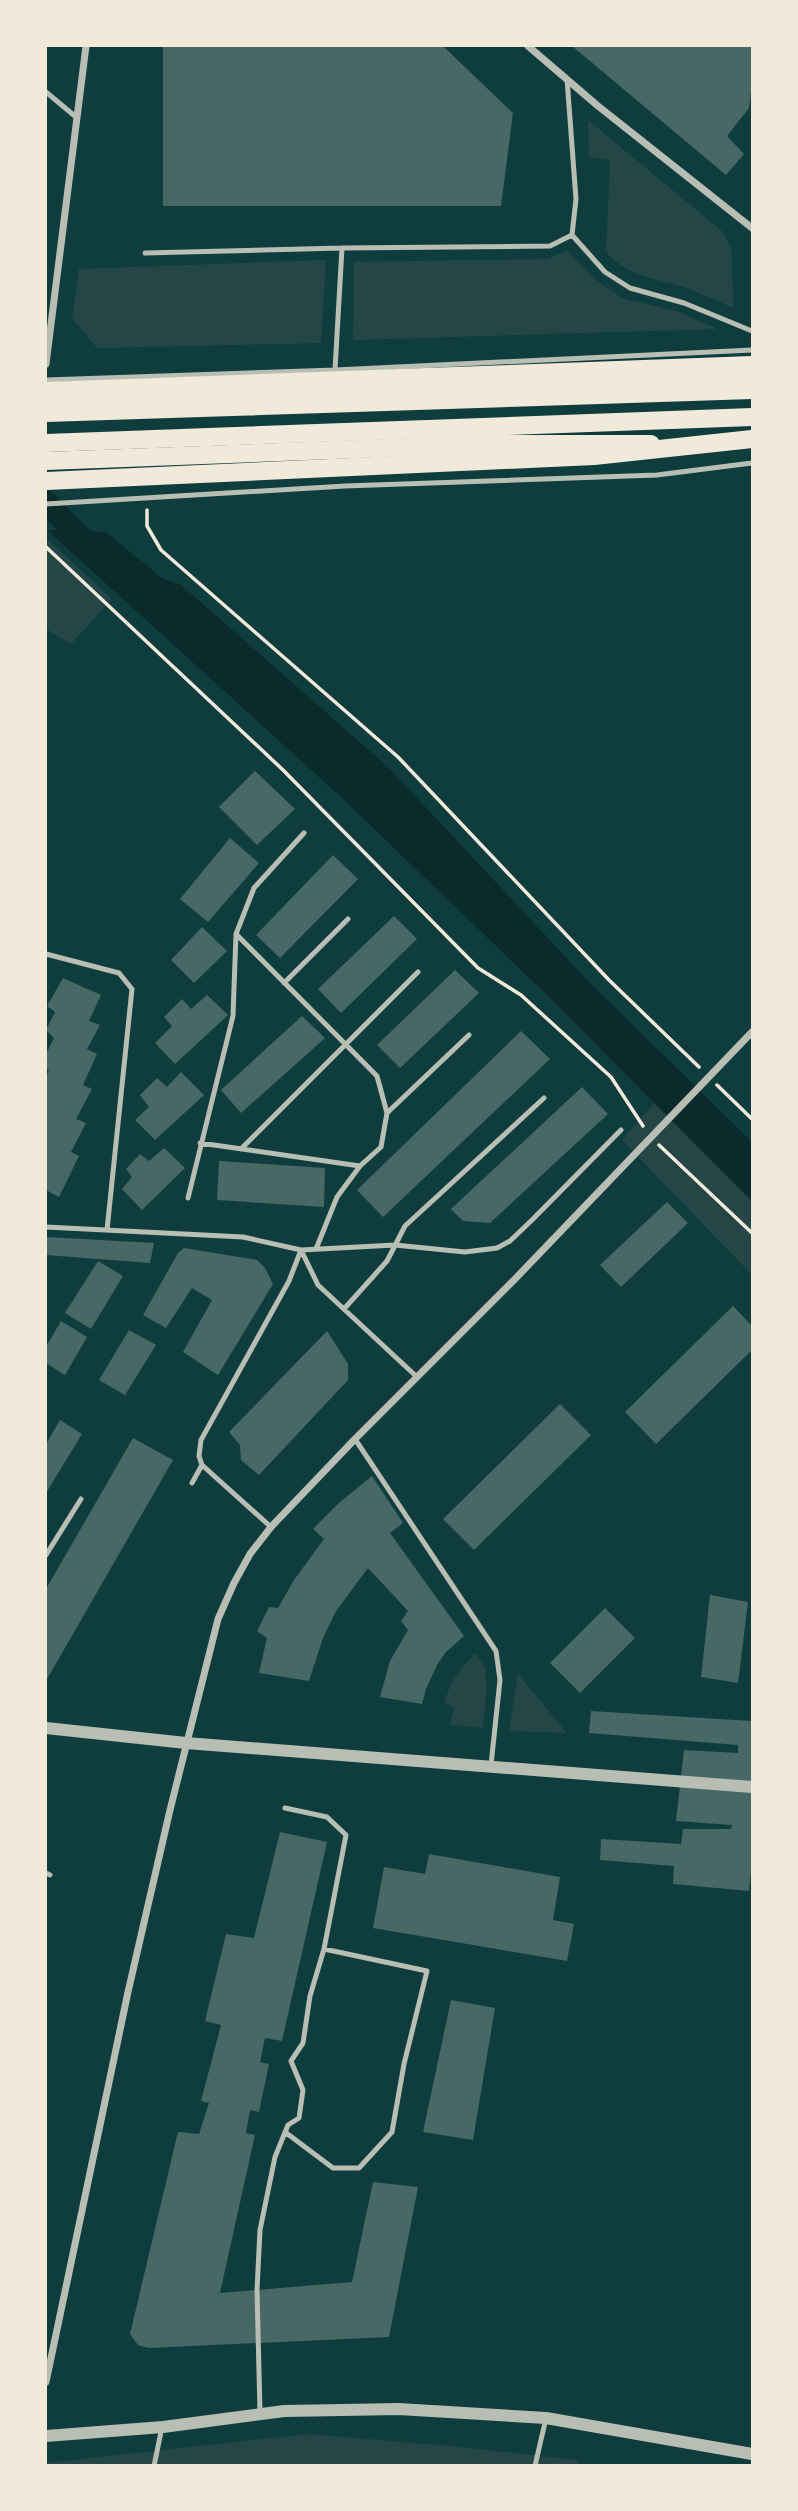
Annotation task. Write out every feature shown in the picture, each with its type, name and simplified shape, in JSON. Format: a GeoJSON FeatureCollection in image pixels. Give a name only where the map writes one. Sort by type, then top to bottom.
{"type":"FeatureCollection","features":[{"type":"Feature","properties":{"kind":"main road"},"geometry":{"type":"LineString","coordinates":[[46,391],[752,365]]}},
{"type":"Feature","properties":{"kind":"main road"},"geometry":{"type":"LineString","coordinates":[[46,401],[752,377]]}},
{"type":"Feature","properties":{"kind":"main road"},"geometry":{"type":"LineString","coordinates":[[46,413],[752,390]]}},
{"type":"Feature","properties":{"kind":"main road"},"geometry":{"type":"LineString","coordinates":[[46,443],[752,417]]}},
{"type":"Feature","properties":{"kind":"main road"},"geometry":{"type":"LineString","coordinates":[[46,461],[489,444],[752,442]]}},
{"type":"Feature","properties":{"kind":"main road"},"geometry":{"type":"LineString","coordinates":[[46,481],[594,456],[752,442]]}},
{"type":"Feature","properties":{"kind":"street"},"geometry":{"type":"LineString","coordinates":[[46,364],[86,46]]}},
{"type":"Feature","properties":{"kind":"street"},"geometry":{"type":"LineString","coordinates":[[528,46],[598,106],[752,228]]}},
{"type":"Feature","properties":{"kind":"street"},"geometry":{"type":"LineString","coordinates":[[46,2382],[125,2005],[186,1743],[218,1619],[250,1554],[271,1527],[355,1439],[752,1032]]}},
{"type":"Feature","properties":{"kind":"street"},"geometry":{"type":"LineString","coordinates":[[46,1728],[186,1743],[752,1787]]}},
{"type":"Feature","properties":{"kind":"street"},"geometry":{"type":"LineString","coordinates":[[46,2436],[163,2427],[260,2413],[400,2409],[546,2418],[752,2454]]}},
{"type":"Feature","properties":{"kind":"lane"},"geometry":{"type":"LineString","coordinates":[[567,79],[576,199],[572,235],[605,272],[629,288],[684,303],[752,331]]}},
{"type":"Feature","properties":{"kind":"lane"},"geometry":{"type":"LineString","coordinates":[[46,92],[76,117]]}},
{"type":"Feature","properties":{"kind":"lane"},"geometry":{"type":"LineString","coordinates":[[145,253],[550,246],[572,235]]}},
{"type":"Feature","properties":{"kind":"lane"},"geometry":{"type":"LineString","coordinates":[[335,370],[342,248]]}},
{"type":"Feature","properties":{"kind":"lane"},"geometry":{"type":"LineString","coordinates":[[46,380],[335,370],[752,350]]}},
{"type":"Feature","properties":{"kind":"lane"},"geometry":{"type":"LineString","coordinates":[[46,504],[345,486],[657,475],[752,463]]}},
{"type":"Feature","properties":{"kind":"lane"},"geometry":{"type":"LineString","coordinates":[[188,1198],[233,1016],[236,934],[254,888],[304,833]]}},
{"type":"Feature","properties":{"kind":"lane"},"geometry":{"type":"LineString","coordinates":[[284,983],[348,919]]}},
{"type":"Feature","properties":{"kind":"lane"},"geometry":{"type":"LineString","coordinates":[[236,934],[377,1076],[387,1113],[381,1147],[360,1166],[337,1197],[316,1249]]}},
{"type":"Feature","properties":{"kind":"lane"},"geometry":{"type":"LineString","coordinates":[[46,954],[119,973],[132,989],[107,1230]]}},
{"type":"Feature","properties":{"kind":"lane"},"geometry":{"type":"LineString","coordinates":[[241,1149],[418,972]]}},
{"type":"Feature","properties":{"kind":"lane"},"geometry":{"type":"LineString","coordinates":[[387,1113],[469,1035]]}},
{"type":"Feature","properties":{"kind":"lane"},"geometry":{"type":"LineString","coordinates":[[344,1309],[387,1261],[405,1226],[544,1098]]}},
{"type":"Feature","properties":{"kind":"lane"},"geometry":{"type":"LineString","coordinates":[[46,1227],[243,1237],[302,1250],[395,1245],[465,1252],[497,1248],[510,1241],[525,1227],[621,1130]]}},
{"type":"Feature","properties":{"kind":"lane"},"geometry":{"type":"LineString","coordinates":[[200,1143],[360,1166]]}},
{"type":"Feature","properties":{"kind":"lane"},"geometry":{"type":"LineString","coordinates":[[302,1250],[318,1285],[417,1377]]}},
{"type":"Feature","properties":{"kind":"lane"},"geometry":{"type":"LineString","coordinates":[[271,1527],[202,1465],[199,1457],[201,1440],[289,1280],[302,1250]]}},
{"type":"Feature","properties":{"kind":"lane"},"geometry":{"type":"LineString","coordinates":[[355,1439],[496,1651],[500,1680],[491,1765]]}},
{"type":"Feature","properties":{"kind":"lane"},"geometry":{"type":"LineString","coordinates":[[192,1483],[202,1465]]}},
{"type":"Feature","properties":{"kind":"lane"},"geometry":{"type":"LineString","coordinates":[[46,1555],[81,1499]]}},
{"type":"Feature","properties":{"kind":"lane"},"geometry":{"type":"LineString","coordinates":[[260,2413],[257,2290],[260,2230],[275,2157],[288,2125],[299,2118],[303,2090],[290,2061],[303,2043],[310,1996],[324,1949],[346,1835],[327,1817],[285,1808]]}},
{"type":"Feature","properties":{"kind":"lane"},"geometry":{"type":"LineString","coordinates":[[285,2132],[333,2168],[359,2168],[392,2132],[404,2064],[427,1971],[324,1949]]}},
{"type":"Feature","properties":{"kind":"lane"},"geometry":{"type":"LineString","coordinates":[[535,2466],[546,2418]]}},
{"type":"Feature","properties":{"kind":"lane"},"geometry":{"type":"LineString","coordinates":[[155,2466],[163,2427]]}},
{"type":"Feature","properties":{"kind":"path"},"geometry":{"type":"LineString","coordinates":[[147,498],[147,526],[161,550],[398,757],[609,980],[705,1073]]}},
{"type":"Feature","properties":{"kind":"path"},"geometry":{"type":"LineString","coordinates":[[46,547],[283,770],[478,968],[521,995],[611,1077],[648,1134]]}},
{"type":"Feature","properties":{"kind":"path"},"geometry":{"type":"LineString","coordinates":[[714,1082],[752,1119]]}},
{"type":"Feature","properties":{"kind":"path"},"geometry":{"type":"LineString","coordinates":[[657,1143],[752,1233]]}},
{"type":"Feature","properties":{"kind":"shaded area"},"geometry":{"type":"Polygon","coordinates":[[[588,120],[723,232],[732,252],[733,308],[687,288],[634,272],[606,252],[610,160],[589,157],[588,120]]]}},
{"type":"Feature","properties":{"kind":"shaded area"},"geometry":{"type":"Polygon","coordinates":[[[567,250],[596,280],[622,298],[679,312],[717,329],[353,340],[354,262],[548,259],[567,250]]]}},
{"type":"Feature","properties":{"kind":"shaded area"},"geometry":{"type":"Polygon","coordinates":[[[326,260],[321,343],[97,348],[72,318],[79,269],[326,260]]]}},
{"type":"Feature","properties":{"kind":"shaded area"},"geometry":{"type":"Polygon","coordinates":[[[47,530],[106,532],[163,579],[180,584],[388,767],[589,982],[752,1142],[752,1201],[547,995],[342,798],[47,530]]]}},
{"type":"Feature","properties":{"kind":"shaded area"},"geometry":{"type":"Polygon","coordinates":[[[46,538],[112,599],[71,644],[46,629],[46,538]]]}},
{"type":"Feature","properties":{"kind":"shaded area"},"geometry":{"type":"Polygon","coordinates":[[[654,1103],[752,1201],[752,1275],[622,1140],[654,1103]]]}},
{"type":"Feature","properties":{"kind":"shaded area"},"geometry":{"type":"Polygon","coordinates":[[[475,1653],[485,1667],[487,1688],[483,1728],[450,1725],[454,1708],[444,1702],[453,1679],[475,1653]]]}},
{"type":"Feature","properties":{"kind":"shaded area"},"geometry":{"type":"Polygon","coordinates":[[[518,1674],[567,1733],[509,1731],[518,1674]]]}},
{"type":"Feature","properties":{"kind":"shaded area"},"geometry":{"type":"Polygon","coordinates":[[[309,2434],[579,2460],[577,2466],[46,2466],[46,2463],[309,2434]]]}},
{"type":"Feature","properties":{"kind":"building"},"geometry":{"type":"Polygon","coordinates":[[[163,46],[443,46],[513,113],[501,206],[163,206],[163,46]]]}},
{"type":"Feature","properties":{"kind":"building"},"geometry":{"type":"Polygon","coordinates":[[[572,46],[752,46],[749,108],[727,136],[744,154],[726,175],[572,46]]]}},
{"type":"Feature","properties":{"kind":"building"},"geometry":{"type":"Polygon","coordinates":[[[255,771],[295,809],[257,845],[219,807],[255,771]]]}},
{"type":"Feature","properties":{"kind":"building"},"geometry":{"type":"Polygon","coordinates":[[[230,838],[259,863],[208,922],[180,899],[230,838]]]}},
{"type":"Feature","properties":{"kind":"building"},"geometry":{"type":"Polygon","coordinates":[[[333,855],[358,879],[280,958],[256,935],[333,855]]]}},
{"type":"Feature","properties":{"kind":"building"},"geometry":{"type":"Polygon","coordinates":[[[394,916],[417,939],[341,1013],[318,989],[394,916]]]}},
{"type":"Feature","properties":{"kind":"building"},"geometry":{"type":"Polygon","coordinates":[[[202,927],[227,951],[194,983],[171,960],[202,927]]]}},
{"type":"Feature","properties":{"kind":"building"},"geometry":{"type":"Polygon","coordinates":[[[455,970],[479,993],[400,1068],[377,1045],[455,970]]]}},
{"type":"Feature","properties":{"kind":"building"},"geometry":{"type":"Polygon","coordinates":[[[63,978],[101,995],[89,1021],[100,1025],[87,1049],[97,1054],[83,1085],[92,1089],[76,1119],[86,1123],[71,1152],[79,1156],[59,1197],[46,1190],[46,1076],[49,1070],[46,1068],[46,1054],[54,1038],[46,1030],[55,1012],[47,1006],[63,978]]]}},
{"type":"Feature","properties":{"kind":"building"},"geometry":{"type":"Polygon","coordinates":[[[207,995],[228,1015],[175,1064],[155,1043],[172,1026],[164,1017],[182,999],[191,1009],[207,995]]]}},
{"type":"Feature","properties":{"kind":"building"},"geometry":{"type":"Polygon","coordinates":[[[302,1016],[325,1038],[241,1113],[221,1090],[302,1016]]]}},
{"type":"Feature","properties":{"kind":"building"},"geometry":{"type":"Polygon","coordinates":[[[521,1031],[550,1059],[383,1217],[357,1190],[521,1031]]]}},
{"type":"Feature","properties":{"kind":"building"},"geometry":{"type":"Polygon","coordinates":[[[181,1072],[204,1095],[155,1140],[135,1120],[149,1107],[140,1095],[157,1078],[167,1087],[181,1072]]]}},
{"type":"Feature","properties":{"kind":"building"},"geometry":{"type":"Polygon","coordinates":[[[582,1087],[608,1114],[490,1223],[463,1221],[451,1209],[582,1087]]]}},
{"type":"Feature","properties":{"kind":"building"},"geometry":{"type":"Polygon","coordinates":[[[164,1148],[185,1168],[142,1210],[122,1189],[132,1177],[126,1169],[140,1154],[149,1161],[164,1148]]]}},
{"type":"Feature","properties":{"kind":"building"},"geometry":{"type":"Polygon","coordinates":[[[219,1161],[325,1168],[324,1207],[217,1200],[219,1161]]]}},
{"type":"Feature","properties":{"kind":"building"},"geometry":{"type":"Polygon","coordinates":[[[667,1202],[688,1223],[621,1287],[600,1265],[667,1202]]]}},
{"type":"Feature","properties":{"kind":"building"},"geometry":{"type":"Polygon","coordinates":[[[46,1237],[154,1243],[150,1263],[46,1255],[46,1237]]]}},
{"type":"Feature","properties":{"kind":"building"},"geometry":{"type":"Polygon","coordinates":[[[184,1248],[257,1260],[265,1268],[273,1284],[218,1375],[183,1352],[212,1300],[192,1288],[166,1328],[143,1315],[178,1253],[184,1248]]]}},
{"type":"Feature","properties":{"kind":"building"},"geometry":{"type":"Polygon","coordinates":[[[98,1261],[123,1276],[91,1329],[65,1313],[98,1261]]]}},
{"type":"Feature","properties":{"kind":"building"},"geometry":{"type":"Polygon","coordinates":[[[733,1306],[752,1326],[752,1350],[656,1444],[625,1412],[733,1306]]]}},
{"type":"Feature","properties":{"kind":"building"},"geometry":{"type":"Polygon","coordinates":[[[61,1321],[87,1337],[65,1375],[46,1363],[46,1347],[61,1321]]]}},
{"type":"Feature","properties":{"kind":"building"},"geometry":{"type":"Polygon","coordinates":[[[129,1330],[156,1345],[125,1395],[99,1380],[129,1330]]]}},
{"type":"Feature","properties":{"kind":"building"},"geometry":{"type":"Polygon","coordinates":[[[327,1331],[348,1364],[348,1380],[259,1475],[241,1460],[240,1445],[229,1432],[327,1331]]]}},
{"type":"Feature","properties":{"kind":"building"},"geometry":{"type":"Polygon","coordinates":[[[560,1404],[591,1435],[474,1550],[443,1519],[560,1404]]]}},
{"type":"Feature","properties":{"kind":"building"},"geometry":{"type":"Polygon","coordinates":[[[60,1420],[82,1434],[46,1493],[46,1444],[60,1420]]]}},
{"type":"Feature","properties":{"kind":"building"},"geometry":{"type":"Polygon","coordinates":[[[133,1438],[173,1460],[46,1681],[46,1589],[133,1438]]]}},
{"type":"Feature","properties":{"kind":"building"},"geometry":{"type":"Polygon","coordinates":[[[372,1476],[403,1523],[390,1533],[464,1636],[445,1653],[437,1665],[422,1704],[380,1697],[390,1661],[408,1630],[401,1621],[408,1611],[368,1568],[336,1611],[323,1638],[309,1681],[259,1673],[267,1638],[257,1631],[269,1607],[278,1608],[294,1580],[324,1539],[313,1529],[372,1476]]]}},
{"type":"Feature","properties":{"kind":"building"},"geometry":{"type":"Polygon","coordinates":[[[710,1595],[748,1602],[738,1683],[701,1677],[710,1595]]]}},
{"type":"Feature","properties":{"kind":"building"},"geometry":{"type":"Polygon","coordinates":[[[605,1608],[635,1638],[580,1693],[550,1663],[605,1608]]]}},
{"type":"Feature","properties":{"kind":"building"},"geometry":{"type":"Polygon","coordinates":[[[591,1711],[752,1721],[752,1861],[749,1891],[673,1884],[674,1866],[600,1860],[601,1839],[681,1844],[683,1829],[731,1829],[732,1825],[676,1821],[684,1750],[738,1753],[738,1745],[589,1733],[591,1711]]]}},
{"type":"Feature","properties":{"kind":"building"},"geometry":{"type":"Polygon","coordinates":[[[280,1832],[327,1842],[282,2041],[265,2038],[260,2062],[269,2064],[259,2112],[250,2110],[246,2133],[255,2135],[220,2293],[352,2282],[373,2182],[418,2187],[389,2337],[149,2348],[138,2345],[130,2334],[178,2132],[199,2134],[209,2103],[201,2101],[221,2025],[205,2021],[226,1934],[254,1938],[280,1832]]]}},
{"type":"Feature","properties":{"kind":"building"},"geometry":{"type":"Polygon","coordinates":[[[429,1854],[560,1877],[553,1920],[574,1924],[567,1961],[373,1928],[384,1867],[425,1874],[429,1854]]]}},
{"type":"Feature","properties":{"kind":"building"},"geometry":{"type":"Polygon","coordinates":[[[451,2000],[495,2008],[473,2140],[423,2132],[451,2000]]]}},
{"type":"Feature","properties":{"kind":"waterway"},"geometry":{"type":"LineString","coordinates":[[46,502],[95,552]]}}]}
